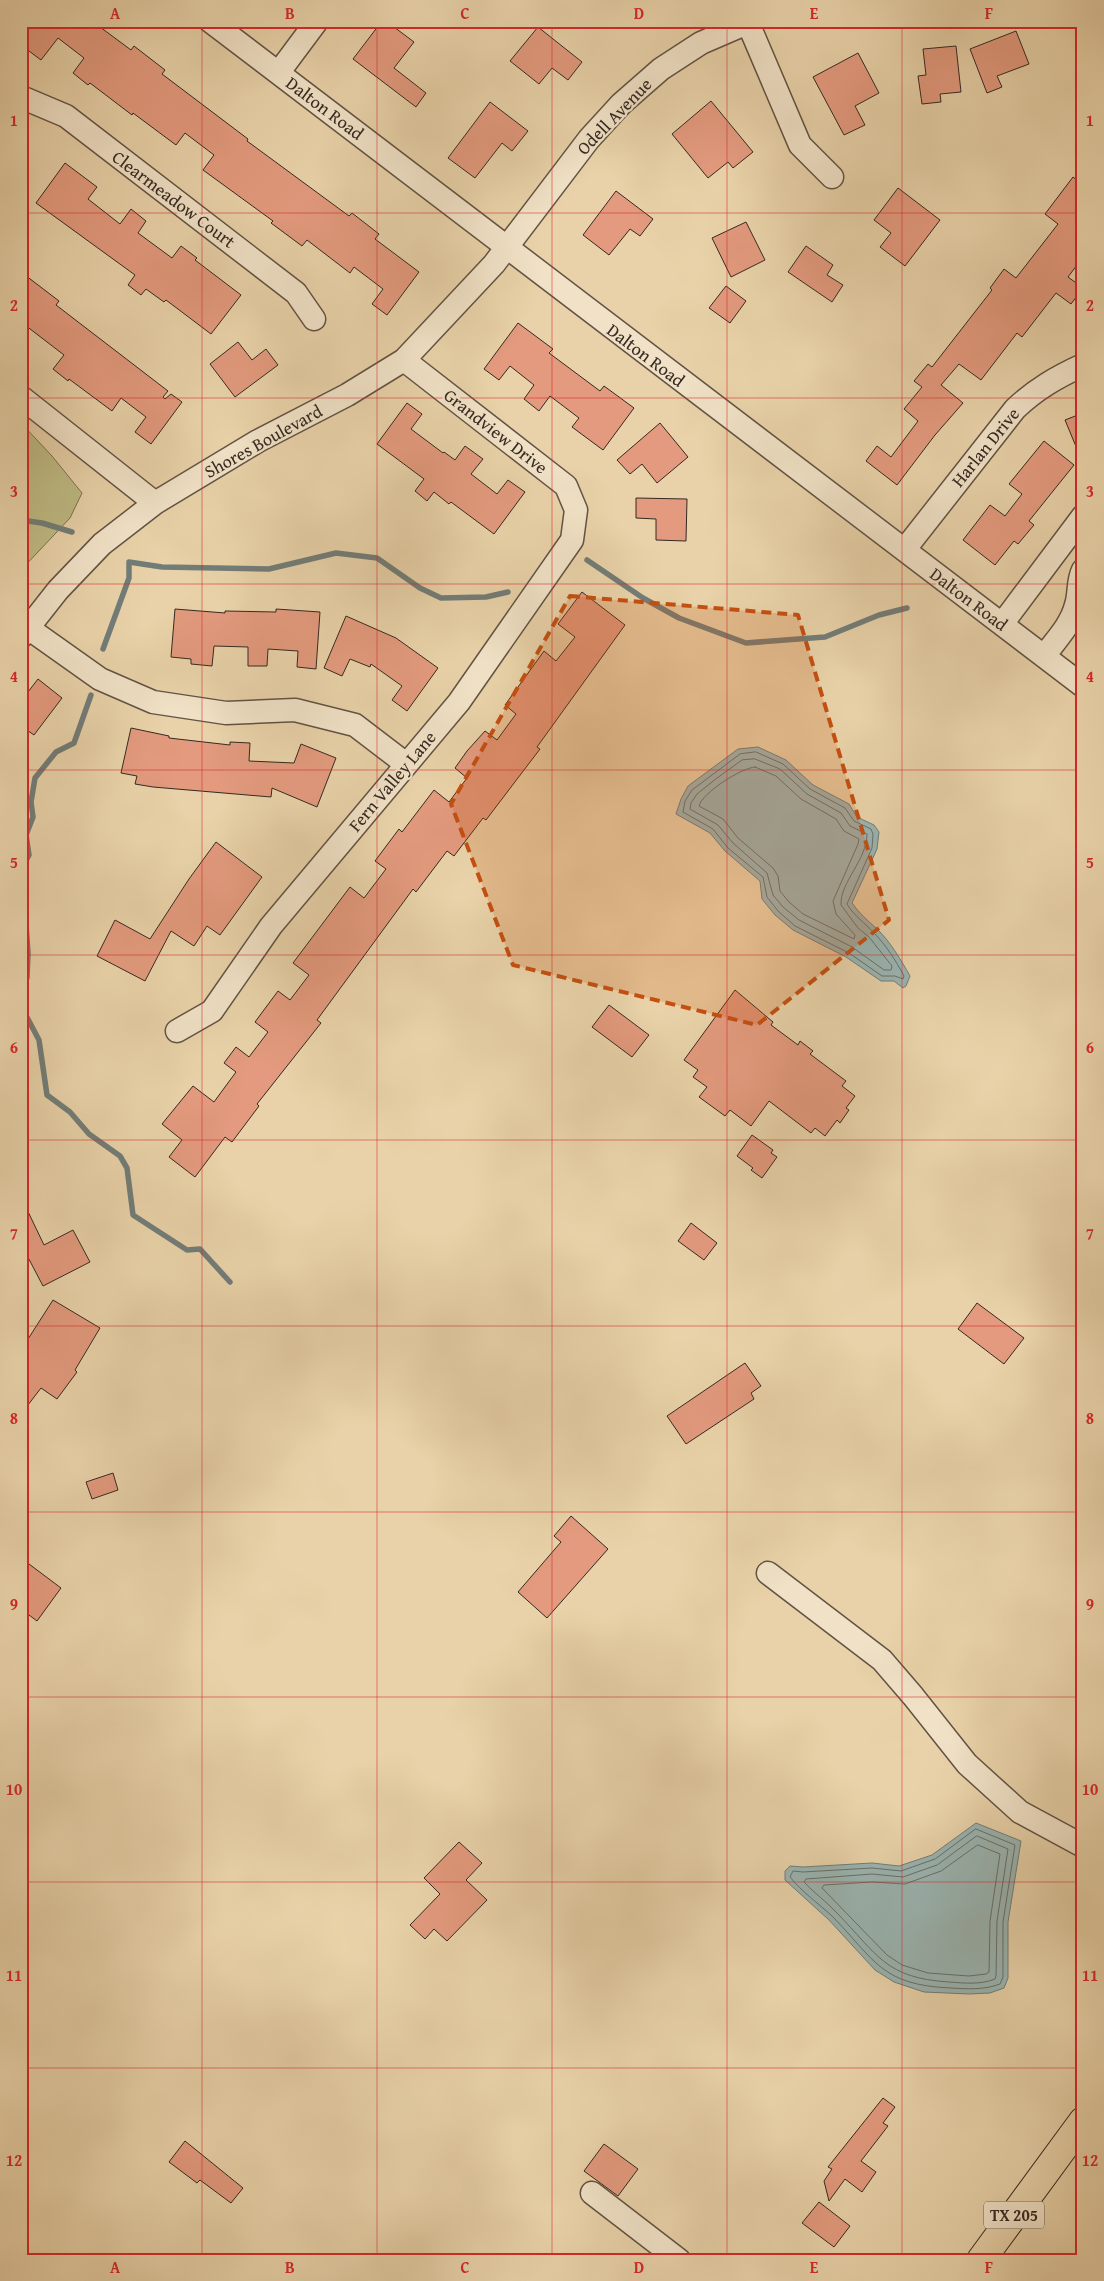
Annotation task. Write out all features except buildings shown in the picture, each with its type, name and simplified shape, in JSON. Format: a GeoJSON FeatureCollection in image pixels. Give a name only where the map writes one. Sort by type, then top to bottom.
{"type":"FeatureCollection","features":[{"type":"Feature","properties":{"kind":"main road","name":"TX 205"},"geometry":{"type":"LineString","coordinates":[[981,2260],[1083,2121]]}},
{"type":"Feature","properties":{"kind":"street","name":"Dalton Road"},"geometry":{"type":"LineString","coordinates":[[210,21],[1083,686]]}},
{"type":"Feature","properties":{"kind":"street"},"geometry":{"type":"LineString","coordinates":[[279,72],[318,21]]}},
{"type":"Feature","properties":{"kind":"street"},"geometry":{"type":"LineString","coordinates":[[750,22],[800,146],[832,177]]}},
{"type":"Feature","properties":{"kind":"street","name":"Odell Avenue"},"geometry":{"type":"LineString","coordinates":[[506,247],[589,139],[627,98],[661,69],[701,43],[750,22]]}},
{"type":"Feature","properties":{"kind":"street","name":"Clearmeadow Court"},"geometry":{"type":"LineString","coordinates":[[21,97],[66,116],[296,293],[314,319]]}},
{"type":"Feature","properties":{"kind":"street","name":"Shores Boulevard"},"geometry":{"type":"LineString","coordinates":[[23,629],[102,544],[155,503],[258,441],[347,395],[404,360],[494,264],[506,247]]}},
{"type":"Feature","properties":{"kind":"street","name":"Grandview Drive"},"geometry":{"type":"LineString","coordinates":[[404,360],[566,486],[576,510]]}},
{"type":"Feature","properties":{"kind":"street","name":"Harlan Drive"},"geometry":{"type":"LineString","coordinates":[[905,549],[1015,409],[1034,391],[1052,379],[1083,365]]}},
{"type":"Feature","properties":{"kind":"street"},"geometry":{"type":"LineString","coordinates":[[21,397],[155,503]]}},
{"type":"Feature","properties":{"kind":"street","name":"Fern Valley Lane"},"geometry":{"type":"LineString","coordinates":[[177,1031],[212,1011],[271,926],[459,702],[572,540],[576,510]]}},
{"type":"Feature","properties":{"kind":"street"},"geometry":{"type":"LineString","coordinates":[[1002,624],[1083,516]]}},
{"type":"Feature","properties":{"kind":"street"},"geometry":{"type":"LineString","coordinates":[[1044,656],[1073,615],[1077,603],[1078,581],[1083,570]]}},
{"type":"Feature","properties":{"kind":"street"},"geometry":{"type":"LineString","coordinates":[[23,629],[100,679],[153,702],[226,713],[295,710],[355,725],[406,764]]}},
{"type":"Feature","properties":{"kind":"street"},"geometry":{"type":"LineString","coordinates":[[768,1573],[882,1660],[967,1764],[1020,1812],[1083,1846]]}},
{"type":"Feature","properties":{"kind":"street"},"geometry":{"type":"LineString","coordinates":[[592,2193],[679,2260]]}},
{"type":"Feature","properties":{"kind":"highlighted area"},"geometry":{"type":"Polygon","coordinates":[[[570,596],[798,615],[889,920],[757,1025],[513,965],[451,804],[570,596]]]}},
{"type":"Feature","properties":{"kind":"shaded area"},"geometry":{"type":"Polygon","coordinates":[[[21,423],[52,456],[82,493],[70,518],[21,570],[21,423]]]}},
{"type":"Feature","properties":{"kind":"water"},"geometry":{"type":"Polygon","coordinates":[[[758,747],[786,760],[813,785],[849,804],[857,817],[874,825],[879,832],[877,849],[852,903],[886,939],[903,964],[910,976],[906,986],[903,988],[894,981],[881,981],[846,957],[793,930],[775,915],[762,899],[760,881],[725,851],[710,833],[676,814],[688,786],[738,749],[758,747]]]}},
{"type":"Feature","properties":{"kind":"water"},"geometry":{"type":"Polygon","coordinates":[[[976,1823],[1021,1841],[1008,1922],[1008,1978],[1004,1988],[990,1993],[924,1992],[894,1982],[875,1970],[829,1920],[785,1880],[785,1871],[790,1866],[872,1863],[899,1866],[932,1855],[976,1823]]]}},
{"type":"Feature","properties":{"kind":"waterway"},"geometry":{"type":"LineString","coordinates":[[21,520],[42,523],[72,532]]}},
{"type":"Feature","properties":{"kind":"waterway"},"geometry":{"type":"LineString","coordinates":[[103,649],[129,578],[129,562],[162,567],[269,569],[336,553],[377,558],[420,588],[441,598],[486,597],[508,592]]}},
{"type":"Feature","properties":{"kind":"waterway"},"geometry":{"type":"LineString","coordinates":[[587,560],[643,598],[679,618],[746,643],[825,637],[879,615],[907,608]]}},
{"type":"Feature","properties":{"kind":"waterway"},"geometry":{"type":"LineString","coordinates":[[21,989],[27,978],[28,953],[22,868],[29,855],[26,835],[33,817],[31,802],[35,778],[56,752],[74,743],[91,695]]}},
{"type":"Feature","properties":{"kind":"waterway"},"geometry":{"type":"LineString","coordinates":[[21,1006],[39,1040],[47,1095],[70,1112],[89,1134],[120,1156],[127,1168],[133,1215],[187,1250],[200,1249],[230,1282]]}}]}
